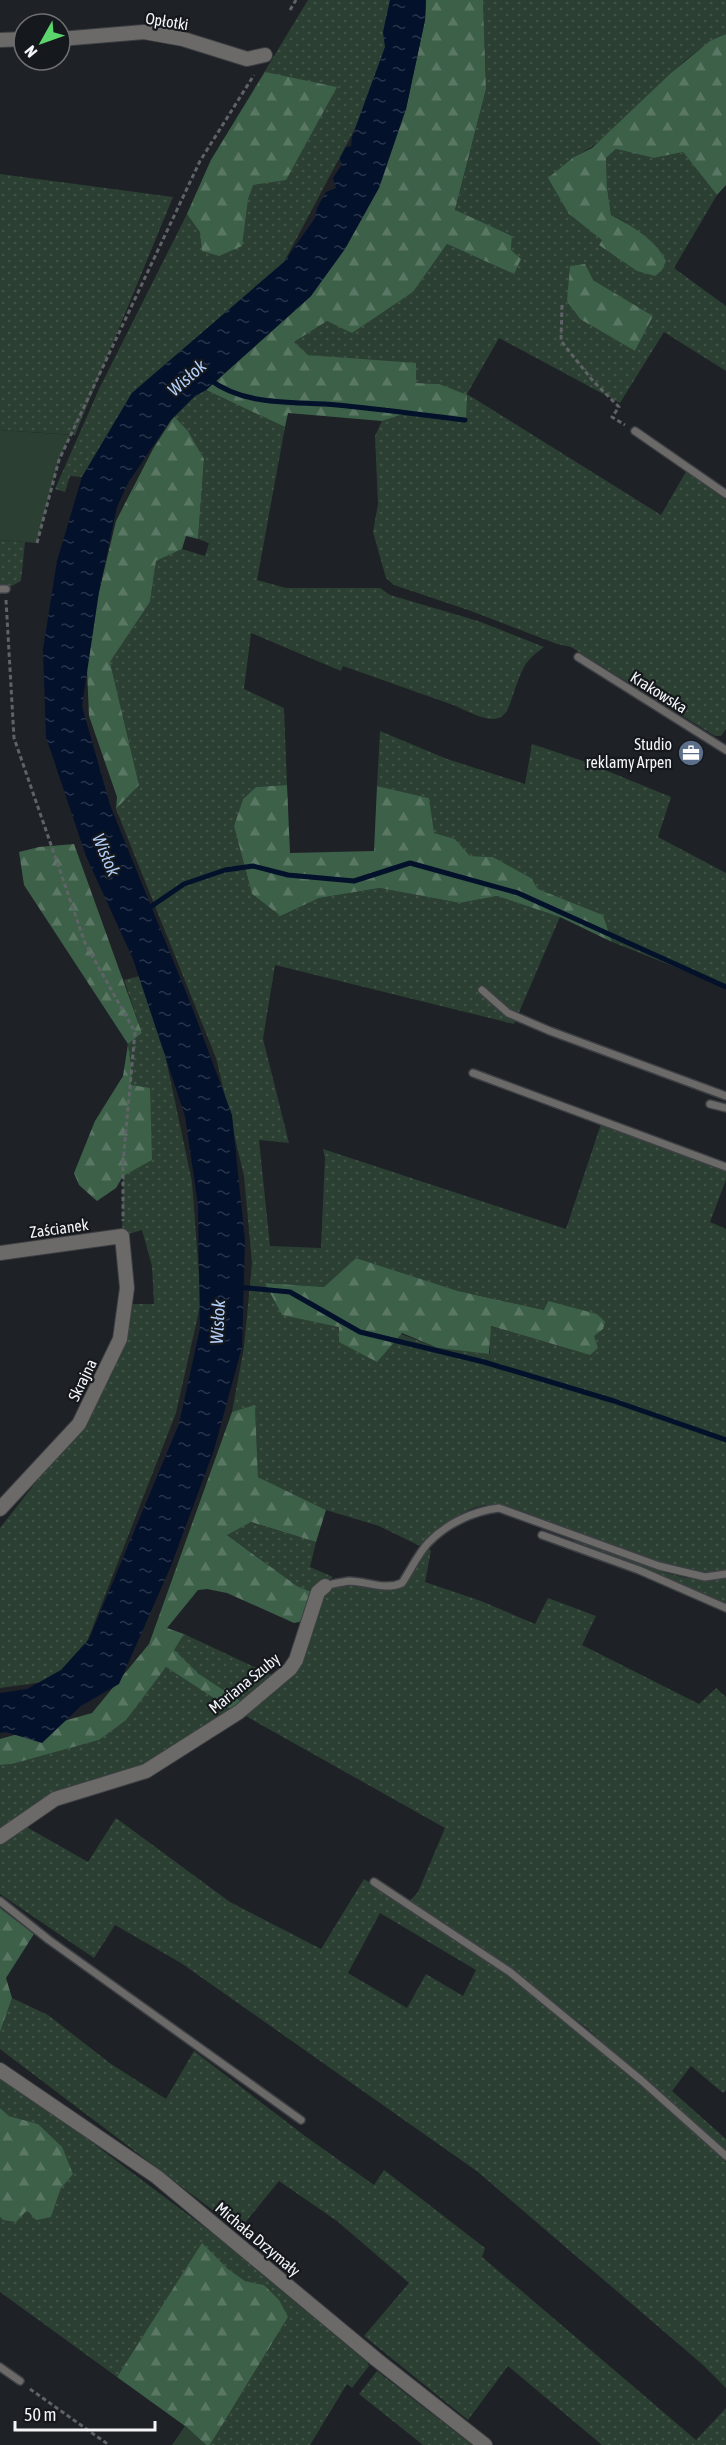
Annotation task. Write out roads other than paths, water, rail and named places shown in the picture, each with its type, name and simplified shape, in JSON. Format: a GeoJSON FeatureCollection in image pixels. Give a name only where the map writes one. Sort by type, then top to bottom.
{"type":"FeatureCollection","features":[{"type":"Feature","properties":{"kind":"street","name":"Opłotki"},"geometry":{"type":"LineString","coordinates":[[72,38],[144,32],[183,39],[247,59],[265,55]]}},
{"type":"Feature","properties":{"kind":"street","name":"Zaścianek"},"geometry":{"type":"LineString","coordinates":[[0,1253],[122,1236]]}},
{"type":"Feature","properties":{"kind":"street","name":"Skrajna"},"geometry":{"type":"LineString","coordinates":[[0,1509],[79,1424],[120,1339],[127,1288],[122,1236]]}},
{"type":"Feature","properties":{"kind":"street","name":"Mariana Szuby"},"geometry":{"type":"LineString","coordinates":[[0,1837],[55,1799],[146,1771],[239,1712],[290,1669],[296,1660],[318,1592],[325,1586]]}},
{"type":"Feature","properties":{"kind":"street","name":"Michała Drzymały"},"geometry":{"type":"LineString","coordinates":[[0,2070],[157,2177],[377,2360],[485,2445]]}},
{"type":"Feature","properties":{"kind":"lane"},"geometry":{"type":"LineString","coordinates":[[635,431],[726,495]]}},
{"type":"Feature","properties":{"kind":"lane","name":"Krakowska"},"geometry":{"type":"LineString","coordinates":[[578,657],[726,750]]}},
{"type":"Feature","properties":{"kind":"lane"},"geometry":{"type":"LineString","coordinates":[[482,990],[508,1013],[726,1096]]}},
{"type":"Feature","properties":{"kind":"lane"},"geometry":{"type":"LineString","coordinates":[[473,1073],[726,1167]]}},
{"type":"Feature","properties":{"kind":"lane"},"geometry":{"type":"LineString","coordinates":[[710,1104],[726,1108]]}},
{"type":"Feature","properties":{"kind":"lane","name":"Mariana Szuby"},"geometry":{"type":"LineString","coordinates":[[325,1586],[349,1581],[396,1586],[402,1583],[428,1544],[449,1526],[478,1510],[499,1508],[659,1566],[705,1577],[726,1574]]}},
{"type":"Feature","properties":{"kind":"lane"},"geometry":{"type":"LineString","coordinates":[[542,1534],[639,1570],[726,1608]]}},
{"type":"Feature","properties":{"kind":"lane"},"geometry":{"type":"LineString","coordinates":[[375,1882],[510,1972],[641,2080],[726,2156]]}},
{"type":"Feature","properties":{"kind":"lane"},"geometry":{"type":"LineString","coordinates":[[0,1901],[49,1940],[301,2120]]}},
{"type":"Feature","properties":{"kind":"lane"},"geometry":{"type":"LineString","coordinates":[[0,2367],[20,2381]]}},
{"type":"Feature","properties":{"kind":"water","name":"Wisłok"},"geometry":{"type":"Polygon","coordinates":[[[390,0],[426,0],[425,20],[406,109],[379,188],[345,249],[311,296],[206,390],[195,396],[170,421],[128,483],[117,507],[99,592],[82,706],[110,805],[192,1007],[232,1115],[245,1241],[242,1347],[214,1450],[171,1566],[119,1684],[81,1706],[42,1743],[6,1732],[0,1733],[0,1693],[27,1689],[61,1670],[89,1639],[179,1424],[200,1328],[198,1205],[185,1116],[133,959],[86,856],[46,737],[43,649],[57,561],[82,477],[132,393],[284,262],[315,218],[317,208],[326,192],[336,188],[333,178],[341,166],[340,158],[346,147],[351,146],[352,137],[385,47],[383,32],[390,0]]]}},
{"type":"Feature","properties":{"kind":"waterway","name":"Wisłok"},"geometry":{"type":"LineString","coordinates":[[209,379],[238,394],[270,401],[353,407],[465,420]]}},
{"type":"Feature","properties":{"kind":"waterway"},"geometry":{"type":"LineString","coordinates":[[146,910],[184,884],[225,870],[253,866],[288,875],[354,881],[410,863],[518,893],[726,987]]}},
{"type":"Feature","properties":{"kind":"waterway"},"geometry":{"type":"LineString","coordinates":[[238,1287],[290,1292],[360,1332],[484,1362],[614,1401],[726,1440]]}},
{"type":"Feature","properties":{"kind":"place","name":"Studio reklamy Arpen"},"geometry":{"type":"Point","coordinates":[691,753]}}]}
